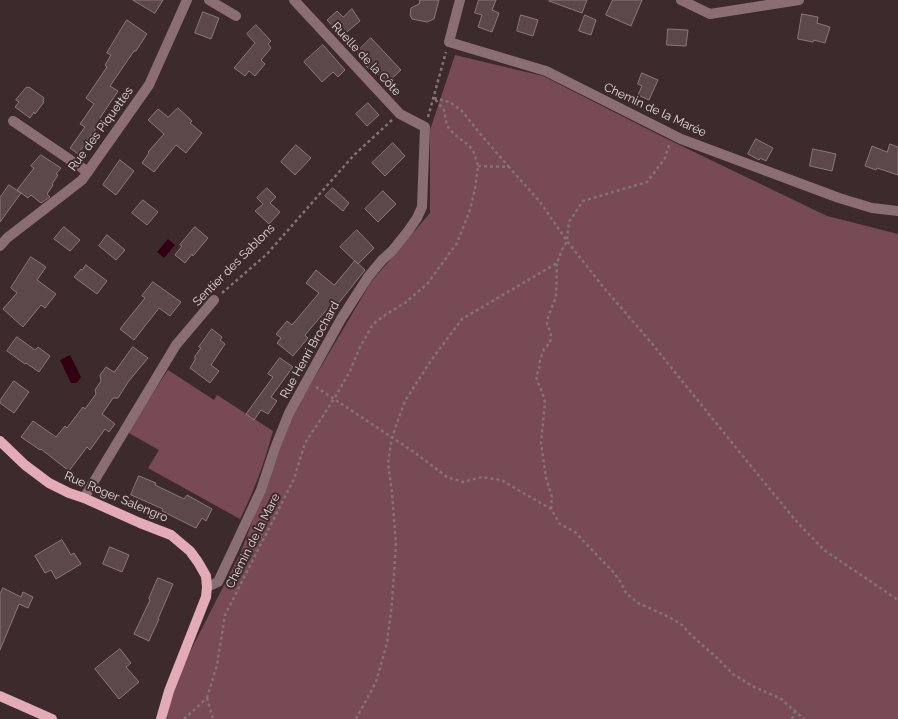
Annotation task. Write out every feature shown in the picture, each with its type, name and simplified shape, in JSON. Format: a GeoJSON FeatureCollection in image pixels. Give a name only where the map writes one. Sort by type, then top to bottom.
{"type":"FeatureCollection","features":[{"type":"Feature","properties":{"kind":"main road","name":"Rue Roger Salengro"},"geometry":{"type":"LineString","coordinates":[[0,441],[25,465],[49,483],[69,493],[171,535],[190,551],[198,562],[206,576],[207,587]]}},
{"type":"Feature","properties":{"kind":"main road"},"geometry":{"type":"LineString","coordinates":[[161,719],[168,691],[206,597],[207,587]]}},
{"type":"Feature","properties":{"kind":"main road"},"geometry":{"type":"LineString","coordinates":[[0,696],[52,719]]}},
{"type":"Feature","properties":{"kind":"street","name":"Rue des Piquettes"},"geometry":{"type":"LineString","coordinates":[[0,246],[7,238],[82,180],[150,85],[187,0]]}},
{"type":"Feature","properties":{"kind":"street"},"geometry":{"type":"LineString","coordinates":[[209,0],[236,16]]}},
{"type":"Feature","properties":{"kind":"street","name":"Ruelle de la Côte"},"geometry":{"type":"LineString","coordinates":[[294,0],[400,114],[425,127]]}},
{"type":"Feature","properties":{"kind":"street"},"geometry":{"type":"LineString","coordinates":[[449,42],[460,0]]}},
{"type":"Feature","properties":{"kind":"street"},"geometry":{"type":"LineString","coordinates":[[681,0],[710,14],[799,0]]}},
{"type":"Feature","properties":{"kind":"street","name":"Chemin de la Marée"},"geometry":{"type":"LineString","coordinates":[[449,42],[546,72],[681,139],[839,198],[872,208],[898,211]]}},
{"type":"Feature","properties":{"kind":"street"},"geometry":{"type":"LineString","coordinates":[[12,121],[88,172]]}},
{"type":"Feature","properties":{"kind":"street","name":"Rue Henri Brochard"},"geometry":{"type":"LineString","coordinates":[[207,587],[218,582],[261,490],[289,413],[341,319],[368,277],[402,240],[417,218],[422,207],[425,127]]}},
{"type":"Feature","properties":{"kind":"street","name":"Sentier des Sablons"},"geometry":{"type":"LineString","coordinates":[[84,498],[176,345],[214,300]]}},
{"type":"Feature","properties":{"kind":"path"},"geometry":{"type":"LineString","coordinates":[[425,127],[449,42]]}},
{"type":"Feature","properties":{"kind":"path"},"geometry":{"type":"LineString","coordinates":[[434,98],[444,110],[447,126],[454,135],[473,150],[478,166],[509,167]]}},
{"type":"Feature","properties":{"kind":"path"},"geometry":{"type":"LineString","coordinates":[[434,98],[450,102],[462,111],[540,202],[567,241],[604,288],[649,340],[798,522],[824,550],[898,600]]}},
{"type":"Feature","properties":{"kind":"path","name":"Sentier des Sablons"},"geometry":{"type":"LineString","coordinates":[[214,300],[266,254],[353,156],[384,127]]}},
{"type":"Feature","properties":{"kind":"path"},"geometry":{"type":"LineString","coordinates":[[551,509],[552,497],[546,478],[542,442],[545,402],[536,376],[544,350],[550,343],[551,334],[547,324],[548,317],[556,297],[557,263],[567,241],[569,222],[583,201],[647,182],[665,158],[673,135]]}},
{"type":"Feature","properties":{"kind":"path","name":"Chemin de la Mare"},"geometry":{"type":"LineString","coordinates":[[207,698],[217,665],[225,615],[294,479],[305,443],[334,399],[350,371],[359,349],[373,324],[405,303],[427,284],[457,243],[470,210],[478,166]]}},
{"type":"Feature","properties":{"kind":"path"},"geometry":{"type":"LineString","coordinates":[[356,719],[376,682],[387,643],[392,602],[396,544],[388,463],[392,437],[405,402],[430,362],[462,319],[557,263]]}},
{"type":"Feature","properties":{"kind":"path"},"geometry":{"type":"LineString","coordinates":[[307,382],[392,437],[447,477],[463,482],[482,477],[501,480],[551,509],[560,524],[575,532],[615,574],[622,583],[626,593],[638,603],[669,617],[682,625],[733,674],[754,687],[780,698],[804,719]]}},
{"type":"Feature","properties":{"kind":"path"},"geometry":{"type":"LineString","coordinates":[[184,719],[207,698],[213,719]]}},
{"type":"Feature","properties":{"kind":"path"},"geometry":{"type":"LineString","coordinates":[[792,719],[795,711]]}},
{"type":"Feature","properties":{"kind":"shaded area"},"geometry":{"type":"Polygon","coordinates":[[[455,55],[543,76],[665,138],[827,216],[898,234],[898,719],[167,719],[174,683],[240,554],[293,414],[371,282],[430,213],[430,130],[455,55]]]}},
{"type":"Feature","properties":{"kind":"shaded area"},"geometry":{"type":"Polygon","coordinates":[[[168,239],[175,245],[164,258],[157,252],[168,239]]]}},
{"type":"Feature","properties":{"kind":"shaded area"},"geometry":{"type":"Polygon","coordinates":[[[70,355],[81,377],[77,383],[71,383],[60,360],[70,355]]]}},
{"type":"Feature","properties":{"kind":"shaded area"},"geometry":{"type":"Polygon","coordinates":[[[168,370],[214,400],[217,395],[273,431],[259,476],[240,519],[148,468],[159,450],[127,432],[168,370]]]}},
{"type":"Feature","properties":{"kind":"building"},"geometry":{"type":"Polygon","coordinates":[[[133,0],[163,0],[155,13],[133,0]]]}},
{"type":"Feature","properties":{"kind":"building"},"geometry":{"type":"Polygon","coordinates":[[[420,0],[439,0],[434,19],[427,22],[412,19],[410,15],[411,8],[419,4],[420,0]]]}},
{"type":"Feature","properties":{"kind":"building"},"geometry":{"type":"Polygon","coordinates":[[[479,0],[496,0],[492,10],[499,13],[492,32],[478,27],[482,15],[475,13],[479,0]]]}},
{"type":"Feature","properties":{"kind":"building"},"geometry":{"type":"Polygon","coordinates":[[[587,0],[582,13],[549,1],[587,0]]]}},
{"type":"Feature","properties":{"kind":"building"},"geometry":{"type":"Polygon","coordinates":[[[613,0],[642,0],[631,26],[606,15],[613,0]]]}},
{"type":"Feature","properties":{"kind":"building"},"geometry":{"type":"Polygon","coordinates":[[[352,9],[360,21],[342,36],[327,20],[337,11],[343,17],[352,9]]]}},
{"type":"Feature","properties":{"kind":"building"},"geometry":{"type":"Polygon","coordinates":[[[203,12],[219,18],[211,39],[195,33],[203,12]]]}},
{"type":"Feature","properties":{"kind":"building"},"geometry":{"type":"Polygon","coordinates":[[[802,14],[818,17],[817,23],[830,27],[825,43],[814,40],[813,42],[798,39],[802,14]]]}},
{"type":"Feature","properties":{"kind":"building"},"geometry":{"type":"Polygon","coordinates":[[[521,15],[538,20],[533,36],[517,31],[521,15]]]}},
{"type":"Feature","properties":{"kind":"building"},"geometry":{"type":"Polygon","coordinates":[[[585,15],[596,20],[591,35],[579,31],[585,15]]]}},
{"type":"Feature","properties":{"kind":"building"},"geometry":{"type":"Polygon","coordinates":[[[127,20],[147,34],[110,86],[118,91],[100,118],[102,120],[78,154],[70,148],[85,127],[80,124],[94,104],[86,98],[107,67],[105,65],[111,55],[107,53],[127,20]]]}},
{"type":"Feature","properties":{"kind":"building"},"geometry":{"type":"Polygon","coordinates":[[[256,25],[271,41],[268,44],[271,48],[261,60],[265,64],[255,76],[249,71],[245,76],[234,68],[255,43],[247,34],[256,25]]]}},
{"type":"Feature","properties":{"kind":"building"},"geometry":{"type":"Polygon","coordinates":[[[668,29],[688,30],[686,46],[667,45],[668,29]]]}},
{"type":"Feature","properties":{"kind":"building"},"geometry":{"type":"Polygon","coordinates":[[[371,38],[401,70],[387,83],[377,73],[375,75],[365,65],[367,62],[357,52],[371,38]]]}},
{"type":"Feature","properties":{"kind":"building"},"geometry":{"type":"Polygon","coordinates":[[[323,45],[345,70],[338,77],[333,72],[322,82],[304,62],[323,45]]]}},
{"type":"Feature","properties":{"kind":"building"},"geometry":{"type":"Polygon","coordinates":[[[642,73],[658,80],[649,100],[638,95],[642,86],[638,84],[642,73]]]}},
{"type":"Feature","properties":{"kind":"building"},"geometry":{"type":"Polygon","coordinates":[[[27,87],[44,98],[44,102],[30,118],[15,107],[19,102],[16,100],[27,87]]]}},
{"type":"Feature","properties":{"kind":"building"},"geometry":{"type":"Polygon","coordinates":[[[368,103],[379,115],[367,126],[356,114],[368,103]]]}},
{"type":"Feature","properties":{"kind":"building"},"geometry":{"type":"Polygon","coordinates":[[[178,108],[192,121],[190,123],[202,133],[186,153],[176,145],[154,172],[142,163],[149,153],[148,152],[164,134],[148,120],[158,109],[168,117],[178,108]]]}},
{"type":"Feature","properties":{"kind":"building"},"geometry":{"type":"Polygon","coordinates":[[[756,139],[773,148],[766,161],[760,158],[759,160],[748,154],[756,139]]]}},
{"type":"Feature","properties":{"kind":"building"},"geometry":{"type":"Polygon","coordinates":[[[393,143],[405,156],[385,176],[372,163],[393,143]]]}},
{"type":"Feature","properties":{"kind":"building"},"geometry":{"type":"Polygon","coordinates":[[[890,144],[898,147],[898,175],[877,168],[876,170],[865,166],[872,146],[887,152],[890,144]]]}},
{"type":"Feature","properties":{"kind":"building"},"geometry":{"type":"Polygon","coordinates":[[[296,145],[311,158],[295,175],[281,162],[296,145]]]}},
{"type":"Feature","properties":{"kind":"building"},"geometry":{"type":"Polygon","coordinates":[[[813,149],[836,154],[832,171],[810,166],[813,149]]]}},
{"type":"Feature","properties":{"kind":"building"},"geometry":{"type":"Polygon","coordinates":[[[41,155],[61,168],[56,174],[58,175],[47,194],[50,197],[41,203],[31,195],[28,198],[17,190],[34,168],[31,166],[41,155]]]}},
{"type":"Feature","properties":{"kind":"building"},"geometry":{"type":"Polygon","coordinates":[[[120,160],[134,171],[116,195],[103,185],[120,160]]]}},
{"type":"Feature","properties":{"kind":"building"},"geometry":{"type":"Polygon","coordinates":[[[9,185],[21,193],[0,222],[0,198],[9,185]]]}},
{"type":"Feature","properties":{"kind":"building"},"geometry":{"type":"Polygon","coordinates":[[[267,188],[276,197],[270,203],[280,212],[269,224],[255,211],[263,204],[257,198],[267,188]]]}},
{"type":"Feature","properties":{"kind":"building"},"geometry":{"type":"Polygon","coordinates":[[[333,188],[349,203],[343,211],[325,196],[333,188]]]}},
{"type":"Feature","properties":{"kind":"building"},"geometry":{"type":"Polygon","coordinates":[[[383,191],[396,204],[378,222],[365,209],[383,191]]]}},
{"type":"Feature","properties":{"kind":"building"},"geometry":{"type":"Polygon","coordinates":[[[143,200],[158,212],[147,225],[132,213],[143,200]]]}},
{"type":"Feature","properties":{"kind":"building"},"geometry":{"type":"Polygon","coordinates":[[[64,227],[80,240],[70,251],[54,239],[64,227]]]}},
{"type":"Feature","properties":{"kind":"building"},"geometry":{"type":"Polygon","coordinates":[[[195,227],[208,238],[185,263],[175,255],[182,246],[180,245],[195,227]]]}},
{"type":"Feature","properties":{"kind":"building"},"geometry":{"type":"Polygon","coordinates":[[[357,230],[374,248],[358,264],[340,247],[357,230]]]}},
{"type":"Feature","properties":{"kind":"building"},"geometry":{"type":"Polygon","coordinates":[[[107,235],[125,250],[116,260],[99,246],[107,235]]]}},
{"type":"Feature","properties":{"kind":"building"},"geometry":{"type":"Polygon","coordinates":[[[31,257],[46,267],[37,280],[56,294],[45,308],[41,305],[23,327],[3,309],[17,293],[11,288],[31,257]]]}},
{"type":"Feature","properties":{"kind":"building"},"geometry":{"type":"Polygon","coordinates":[[[355,261],[365,270],[334,309],[330,306],[305,335],[308,338],[293,356],[277,343],[281,338],[276,334],[287,321],[292,325],[319,293],[306,283],[316,270],[334,285],[355,261]]]}},
{"type":"Feature","properties":{"kind":"building"},"geometry":{"type":"Polygon","coordinates":[[[86,265],[107,281],[97,294],[74,277],[86,265]]]}},
{"type":"Feature","properties":{"kind":"building"},"geometry":{"type":"Polygon","coordinates":[[[153,282],[181,302],[170,316],[159,308],[134,340],[120,329],[145,298],[142,296],[153,282]]]}},
{"type":"Feature","properties":{"kind":"building"},"geometry":{"type":"Polygon","coordinates":[[[212,329],[222,337],[220,340],[225,344],[211,365],[219,371],[210,383],[190,368],[195,360],[195,356],[201,348],[199,347],[212,329]]]}},
{"type":"Feature","properties":{"kind":"building"},"geometry":{"type":"Polygon","coordinates":[[[17,337],[35,350],[38,347],[50,356],[39,372],[7,351],[17,337]]]}},
{"type":"Feature","properties":{"kind":"building"},"geometry":{"type":"Polygon","coordinates":[[[133,347],[148,358],[128,382],[118,398],[113,398],[102,414],[115,424],[109,432],[105,429],[90,450],[87,447],[69,471],[41,449],[40,450],[21,437],[33,421],[56,437],[65,426],[67,428],[83,407],[85,409],[96,394],[95,390],[101,381],[100,375],[106,367],[114,372],[133,347]]]}},
{"type":"Feature","properties":{"kind":"building"},"geometry":{"type":"Polygon","coordinates":[[[280,358],[293,367],[271,397],[277,401],[268,414],[261,410],[254,420],[246,414],[273,377],[268,374],[280,358]]]}},
{"type":"Feature","properties":{"kind":"building"},"geometry":{"type":"Polygon","coordinates":[[[14,381],[29,392],[14,413],[0,403],[0,401],[14,381]]]}},
{"type":"Feature","properties":{"kind":"building"},"geometry":{"type":"Polygon","coordinates":[[[139,476],[156,483],[155,485],[184,499],[187,495],[212,509],[206,521],[202,518],[196,528],[162,511],[163,509],[131,495],[139,476]]]}},
{"type":"Feature","properties":{"kind":"building"},"geometry":{"type":"Polygon","coordinates":[[[62,540],[71,555],[74,553],[81,564],[56,579],[51,570],[45,573],[35,556],[62,540]]]}},
{"type":"Feature","properties":{"kind":"building"},"geometry":{"type":"Polygon","coordinates":[[[110,547],[129,555],[122,572],[103,564],[110,547]]]}},
{"type":"Feature","properties":{"kind":"building"},"geometry":{"type":"Polygon","coordinates":[[[158,578],[173,584],[149,641],[134,634],[150,600],[149,599],[158,578]]]}},
{"type":"Feature","properties":{"kind":"building"},"geometry":{"type":"Polygon","coordinates":[[[3,588],[21,597],[23,592],[33,597],[28,608],[19,604],[0,650],[0,595],[3,588]]]}},
{"type":"Feature","properties":{"kind":"building"},"geometry":{"type":"Polygon","coordinates":[[[120,649],[131,663],[126,667],[139,682],[119,699],[95,669],[120,649]]]}}]}
